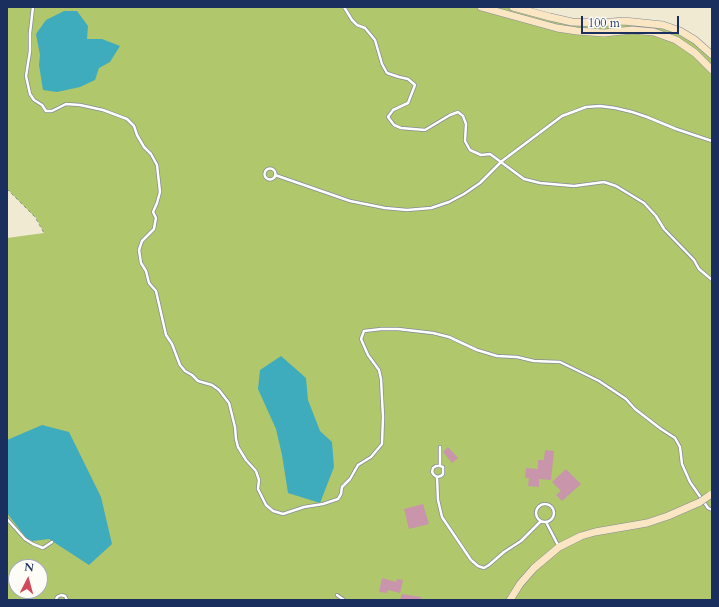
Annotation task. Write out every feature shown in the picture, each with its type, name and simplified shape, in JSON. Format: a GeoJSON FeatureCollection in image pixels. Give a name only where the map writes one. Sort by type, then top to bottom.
{"type":"FeatureCollection","features":[{"type":"Feature","properties":{"kind":"main road"},"geometry":{"type":"LineString","coordinates":[[481,7],[557,28],[577,31],[604,33],[632,30],[654,32],[676,40],[695,53],[712,70]]}},
{"type":"Feature","properties":{"kind":"main road"},"geometry":{"type":"LineString","coordinates":[[513,7],[550,18],[572,22],[600,23],[624,21],[662,25],[680,31],[695,40],[712,55]]}},
{"type":"Feature","properties":{"kind":"main road"},"geometry":{"type":"LineString","coordinates":[[510,600],[520,584],[534,568],[559,547],[581,536],[595,532],[647,523],[668,516],[700,502],[711,494]]}},
{"type":"Feature","properties":{"kind":"lane"},"geometry":{"type":"LineString","coordinates":[[33,7],[30,33],[30,51],[26,76],[30,94],[34,100],[42,105],[46,111],[52,111],[66,104],[80,105],[103,110],[127,119],[134,126],[136,135],[151,154],[157,165],[160,192],[157,203],[152,212],[156,218],[154,229],[142,241],[139,250],[141,263],[146,270],[149,283],[156,291],[166,335],[172,344],[180,365],[198,381],[212,385],[220,390],[229,403],[238,447],[246,460],[256,471],[259,480],[258,489],[269,508],[283,514],[304,507],[323,504],[338,498],[342,494],[342,487],[350,479],[358,465],[371,457],[382,444],[382,379],[379,370],[368,355],[362,340],[364,331],[387,329],[438,334],[449,337],[477,350],[498,356],[518,357],[534,361],[560,362],[600,381],[626,399],[635,409],[675,438],[680,447],[682,464],[690,482],[708,508],[712,510]]}},
{"type":"Feature","properties":{"kind":"lane"},"geometry":{"type":"LineString","coordinates":[[344,7],[352,20],[357,25],[365,28],[375,40],[382,64],[387,73],[408,79],[415,85],[408,103],[393,110],[388,116],[394,125],[406,129],[425,130],[458,112],[463,116],[466,124],[465,141],[470,150],[481,155],[490,154],[524,179],[540,183],[574,186],[604,182],[616,186],[644,203],[656,216],[664,229],[694,260],[699,269],[712,280]]}},
{"type":"Feature","properties":{"kind":"lane"},"geometry":{"type":"LineString","coordinates":[[275,175],[350,201],[385,208],[407,210],[430,208],[449,202],[480,183],[502,162],[562,116],[586,107],[600,106],[632,112],[712,141]]}},
{"type":"Feature","properties":{"kind":"lane"},"geometry":{"type":"LineString","coordinates":[[270,168],[274,170],[275,175],[272,178],[268,178],[264,175],[266,170],[270,168]]}},
{"type":"Feature","properties":{"kind":"lane"},"geometry":{"type":"LineString","coordinates":[[437,477],[443,474],[440,466],[440,447]]}},
{"type":"Feature","properties":{"kind":"lane"},"geometry":{"type":"LineString","coordinates":[[440,466],[433,468],[432,472],[437,477],[438,500],[442,517],[471,560],[478,566],[484,568],[489,565],[504,552],[521,541],[541,521]]}},
{"type":"Feature","properties":{"kind":"lane"},"geometry":{"type":"LineString","coordinates":[[546,504],[553,510],[551,520],[546,522],[537,518],[535,513],[540,505],[546,504]]}},
{"type":"Feature","properties":{"kind":"lane"},"geometry":{"type":"LineString","coordinates":[[7,519],[25,539],[33,544],[43,548],[52,542]]}},
{"type":"Feature","properties":{"kind":"lane"},"geometry":{"type":"LineString","coordinates":[[546,522],[559,547]]}},
{"type":"Feature","properties":{"kind":"lane"},"geometry":{"type":"LineString","coordinates":[[56,600],[57,597],[61,595],[65,596],[67,600]]}},
{"type":"Feature","properties":{"kind":"lane"},"geometry":{"type":"LineString","coordinates":[[337,595],[344,600]]}},
{"type":"Feature","properties":{"kind":"path"},"geometry":{"type":"LineString","coordinates":[[7,189],[35,217],[44,233]]}},
{"type":"Feature","properties":{"kind":"green space"},"geometry":{"type":"Polygon","coordinates":[[[7,7],[513,7],[550,17],[624,21],[680,31],[712,55],[712,600],[7,600],[7,238],[44,233],[36,218],[7,189],[7,7]]]}},
{"type":"Feature","properties":{"kind":"water"},"geometry":{"type":"Polygon","coordinates":[[[64,11],[77,11],[88,26],[87,39],[102,39],[120,46],[110,62],[99,68],[95,80],[80,87],[57,92],[43,90],[39,65],[40,55],[36,34],[46,20],[64,11]]]}},
{"type":"Feature","properties":{"kind":"water"},"geometry":{"type":"Polygon","coordinates":[[[281,356],[306,378],[308,400],[320,431],[332,442],[334,467],[320,503],[288,493],[276,429],[258,389],[260,370],[281,356]]]}},
{"type":"Feature","properties":{"kind":"water"},"geometry":{"type":"Polygon","coordinates":[[[42,425],[69,432],[101,497],[112,544],[89,565],[49,539],[33,541],[27,539],[7,513],[7,440],[42,425]]]}},
{"type":"Feature","properties":{"kind":"building"},"geometry":{"type":"Polygon","coordinates":[[[448,447],[458,458],[452,463],[443,452],[448,447]]]}},
{"type":"Feature","properties":{"kind":"building"},"geometry":{"type":"Polygon","coordinates":[[[545,450],[554,451],[551,480],[539,479],[539,487],[528,486],[529,478],[525,478],[526,468],[538,469],[538,460],[544,460],[545,450]]]}},
{"type":"Feature","properties":{"kind":"building"},"geometry":{"type":"Polygon","coordinates":[[[566,469],[581,484],[562,501],[556,495],[561,491],[552,482],[566,469]]]}},
{"type":"Feature","properties":{"kind":"building"},"geometry":{"type":"Polygon","coordinates":[[[423,504],[429,524],[409,529],[404,509],[423,504]]]}},
{"type":"Feature","properties":{"kind":"building"},"geometry":{"type":"Polygon","coordinates":[[[382,578],[396,582],[397,579],[403,580],[400,593],[388,590],[387,593],[379,592],[382,578]]]}},
{"type":"Feature","properties":{"kind":"building"},"geometry":{"type":"Polygon","coordinates":[[[402,594],[421,597],[421,600],[400,600],[402,594]]]}}]}
